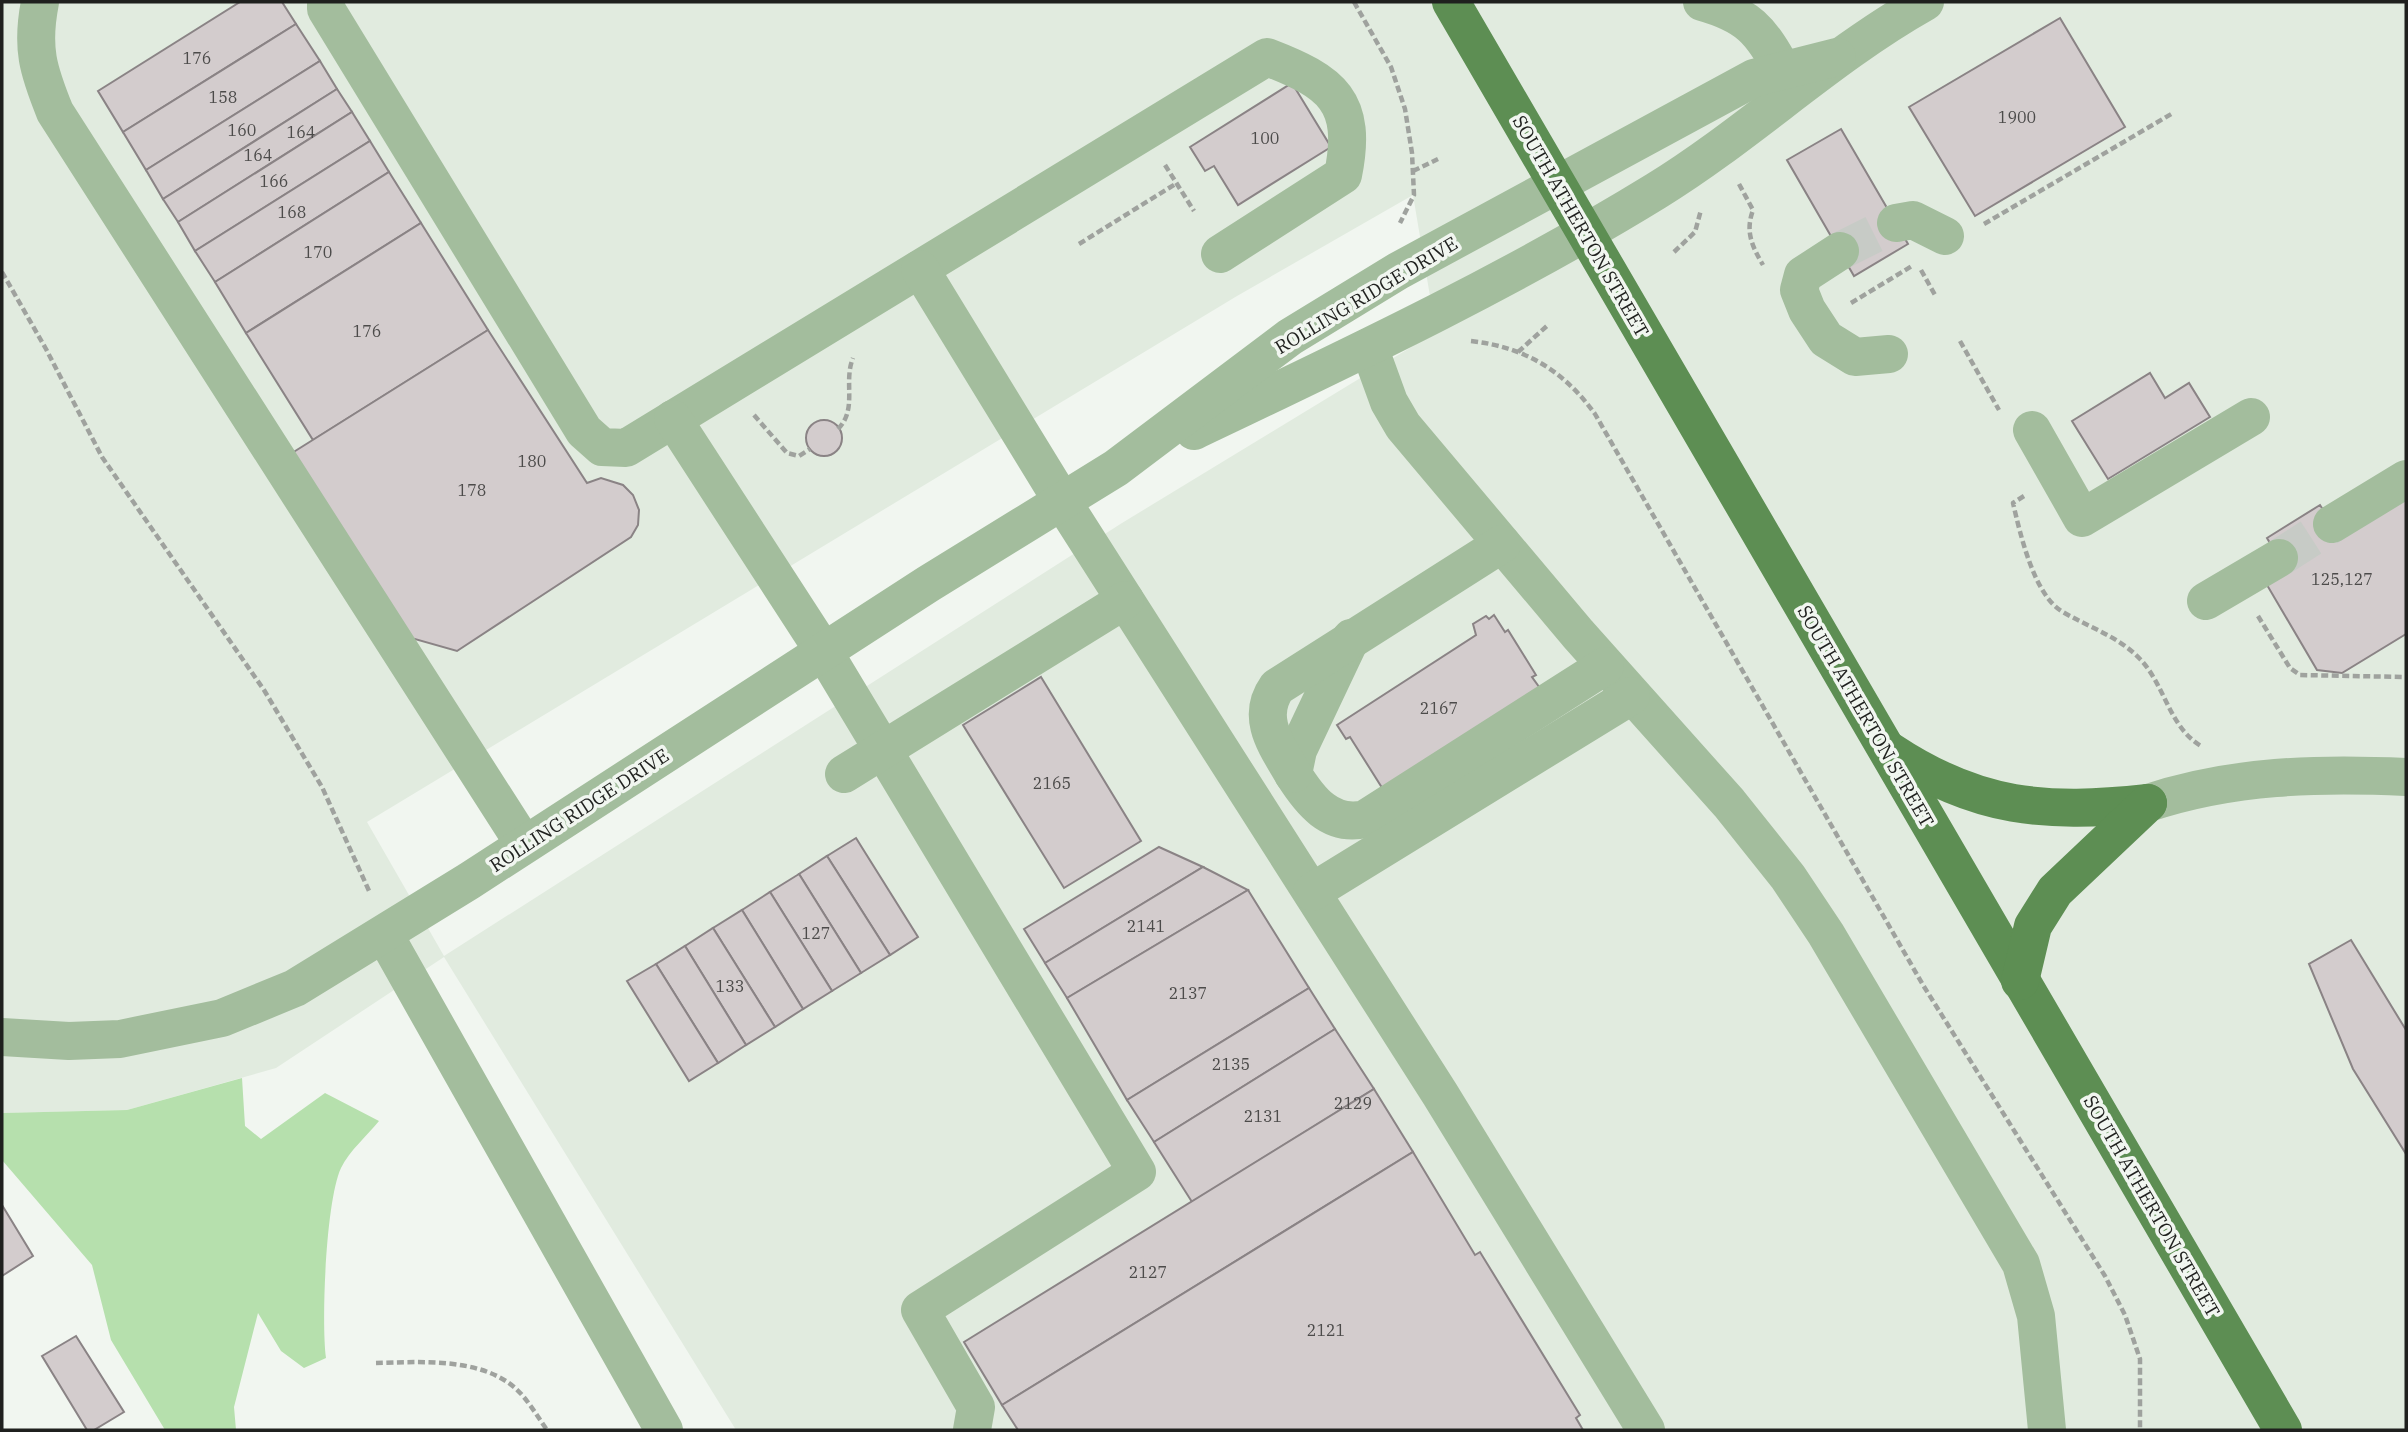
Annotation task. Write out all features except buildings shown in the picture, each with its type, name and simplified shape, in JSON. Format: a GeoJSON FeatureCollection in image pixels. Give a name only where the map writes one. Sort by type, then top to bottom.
{"type":"FeatureCollection","features":[{"type":"Feature","properties":{"kind":"main road","name":"SOUTH ATHERTON STREET"},"geometry":{"type":"LineString","coordinates":[[1451,2],[2283,1430]]}},
{"type":"Feature","properties":{"kind":"main road"},"geometry":{"type":"LineString","coordinates":[[1885,748],[1920,771],[1962,790],[2002,803],[2092,809],[2148,803]]}},
{"type":"Feature","properties":{"kind":"main road"},"geometry":{"type":"LineString","coordinates":[[2020,981],[2033,926],[2055,891],[2148,803]]}},
{"type":"Feature","properties":{"kind":"street"},"geometry":{"type":"LineString","coordinates":[[40,2],[34,32],[37,67],[55,112],[397,650],[524,844]]}},
{"type":"Feature","properties":{"kind":"street"},"geometry":{"type":"LineString","coordinates":[[326,2],[326,9],[584,431],[602,447],[626,448],[1267,57],[1302,71],[1330,92],[1347,120],[1349,146],[1343,175],[1220,254]]}},
{"type":"Feature","properties":{"kind":"street"},"geometry":{"type":"LineString","coordinates":[[1702,2],[1731,10],[1749,23],[1765,38],[1783,71]]}},
{"type":"Feature","properties":{"kind":"street","name":"ROLLING RIDGE DRIVE"},"geometry":{"type":"LineString","coordinates":[[1116,468],[1369,347],[1584,233],[1659,189],[1782,102],[1903,7]]}},
{"type":"Feature","properties":{"kind":"street","name":"ROLLING RIDGE DRIVE"},"geometry":{"type":"LineString","coordinates":[[2,1037],[69,1041],[120,1039],[222,1018],[295,988],[380,920],[524,844],[1116,468],[1290,337],[1398,271],[1754,78],[1837,58]]}},
{"type":"Feature","properties":{"kind":"street"},"geometry":{"type":"LineString","coordinates":[[1896,223],[1913,220],[1945,236]]}},
{"type":"Feature","properties":{"kind":"street"},"geometry":{"type":"LineString","coordinates":[[1840,251],[1803,275],[1799,290],[1807,310],[1826,339],[1856,356],[1889,354]]}},
{"type":"Feature","properties":{"kind":"street"},"geometry":{"type":"LineString","coordinates":[[920,269],[1062,501],[1312,892],[1646,1430]]}},
{"type":"Feature","properties":{"kind":"street"},"geometry":{"type":"LineString","coordinates":[[1369,347],[1398,419],[1605,666],[1729,803],[1788,877],[1826,934],[2014,1250],[2028,1281],[2036,1316],[2047,1430]]}},
{"type":"Feature","properties":{"kind":"street"},"geometry":{"type":"LineString","coordinates":[[2017,421],[2082,518],[2251,417]]}},
{"type":"Feature","properties":{"kind":"street"},"geometry":{"type":"LineString","coordinates":[[673,419],[824,652],[1137,1172],[920,1310],[976,1407],[972,1430]]}},
{"type":"Feature","properties":{"kind":"street"},"geometry":{"type":"LineString","coordinates":[[2332,524],[2406,479]]}},
{"type":"Feature","properties":{"kind":"street"},"geometry":{"type":"LineString","coordinates":[[1502,544],[1351,638],[1298,750],[1293,774],[1322,811],[1345,820],[1365,819],[1605,666]]}},
{"type":"Feature","properties":{"kind":"street"},"geometry":{"type":"LineString","coordinates":[[2206,601],[2279,558]]}},
{"type":"Feature","properties":{"kind":"street"},"geometry":{"type":"LineString","coordinates":[[844,774],[1125,600]]}},
{"type":"Feature","properties":{"kind":"street"},"geometry":{"type":"LineString","coordinates":[[1312,892],[1632,696]]}},
{"type":"Feature","properties":{"kind":"street"},"geometry":{"type":"LineString","coordinates":[[2148,803],[2175,794],[2254,778],[2337,774],[2406,777]]}},
{"type":"Feature","properties":{"kind":"street"},"geometry":{"type":"LineString","coordinates":[[380,920],[664,1430]]}},
{"type":"Feature","properties":{"kind":"path"},"geometry":{"type":"LineString","coordinates":[[1354,2],[1391,67],[1405,109],[1414,195],[1395,233]]}},
{"type":"Feature","properties":{"kind":"path"},"geometry":{"type":"LineString","coordinates":[[1983,224],[2173,113]]}},
{"type":"Feature","properties":{"kind":"path"},"geometry":{"type":"LineString","coordinates":[[1413,171],[1438,159]]}},
{"type":"Feature","properties":{"kind":"path"},"geometry":{"type":"LineString","coordinates":[[1079,244],[1177,183]]}},
{"type":"Feature","properties":{"kind":"path"},"geometry":{"type":"LineString","coordinates":[[1841,309],[1918,263],[1935,295]]}},
{"type":"Feature","properties":{"kind":"path"},"geometry":{"type":"LineString","coordinates":[[2,272],[47,349],[102,457],[168,548],[271,701],[321,788],[380,920]]}},
{"type":"Feature","properties":{"kind":"path"},"geometry":{"type":"LineString","coordinates":[[1518,352],[1548,325]]}},
{"type":"Feature","properties":{"kind":"path"},"geometry":{"type":"LineString","coordinates":[[1466,341],[1518,352],[1543,362],[1577,389],[1595,414],[1923,985],[2105,1276],[2125,1314],[2140,1359],[2140,1430]]}},
{"type":"Feature","properties":{"kind":"path"},"geometry":{"type":"LineString","coordinates":[[1960,341],[2017,421]]}},
{"type":"Feature","properties":{"kind":"path"},"geometry":{"type":"LineString","coordinates":[[838,429],[848,414],[849,365],[857,347]]}},
{"type":"Feature","properties":{"kind":"path"},"geometry":{"type":"LineString","coordinates":[[749,409],[787,453],[799,456],[810,449]]}},
{"type":"Feature","properties":{"kind":"path"},"geometry":{"type":"LineString","coordinates":[[2032,491],[2013,503],[2026,556],[2053,603],[2061,611],[2110,635],[2141,660],[2179,725],[2198,744],[2209,750]]}},
{"type":"Feature","properties":{"kind":"path"},"geometry":{"type":"LineString","coordinates":[[2254,606],[2290,668],[2300,675],[2404,677]]}},
{"type":"Feature","properties":{"kind":"path"},"geometry":{"type":"LineString","coordinates":[[376,1363],[436,1362],[484,1371],[517,1389],[548,1430]]}},
{"type":"Feature","properties":{"kind":"shaded area"},"geometry":{"type":"Polygon","coordinates":[[[2,2],[2406,2],[2406,1430],[736,1430],[444,957],[276,1068],[127,1110],[2,1113],[2,2]],[[1413,195],[1237,296],[367,822],[444,956],[1122,523],[1436,332],[1413,195]]]}},
{"type":"Feature","properties":{"kind":"green space"},"geometry":{"type":"Polygon","coordinates":[[[242,1078],[245,1126],[261,1139],[325,1093],[379,1121],[344,1162],[336,1184],[326,1261],[326,1358],[304,1368],[281,1351],[258,1313],[234,1407],[236,1430],[165,1430],[111,1340],[92,1265],[2,1160],[2,1113],[127,1110],[242,1078]]]}},
{"type":"Feature","properties":{"kind":"tunnel"},"geometry":{"type":"LineString","coordinates":[[1840,251],[1896,223]]}},
{"type":"Feature","properties":{"kind":"tunnel"},"geometry":{"type":"LineString","coordinates":[[2279,558],[2332,524]]}}]}
